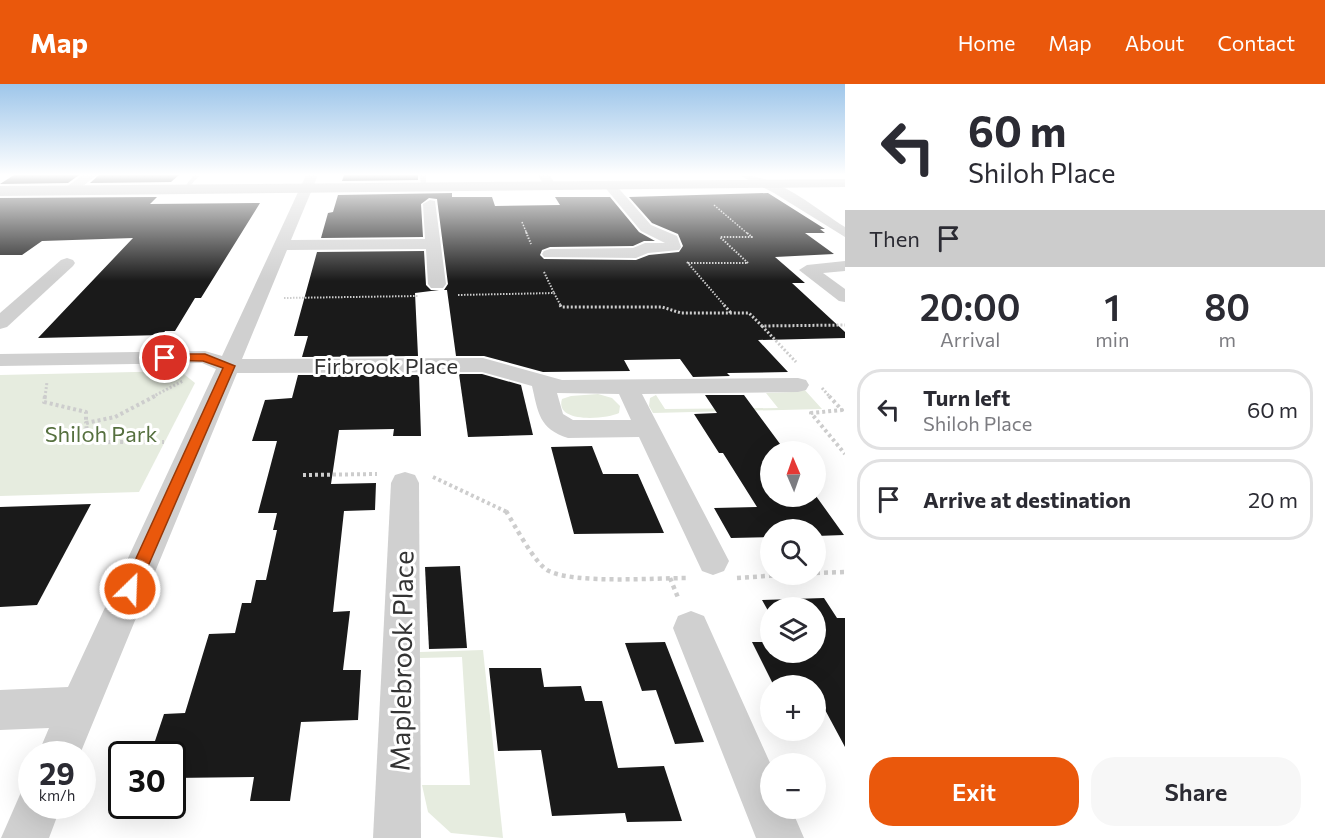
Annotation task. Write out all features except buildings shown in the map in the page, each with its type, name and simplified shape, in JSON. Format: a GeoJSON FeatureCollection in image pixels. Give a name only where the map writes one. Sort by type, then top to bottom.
{"type":"FeatureCollection","features":[{"type":"Feature","properties":{"kind":"street"},"geometry":{"type":"LineString","coordinates":[[64,741],[297,210]]}},
{"type":"Feature","properties":{"kind":"street"},"geometry":{"type":"LineString","coordinates":[[429,210],[426,224],[433,244],[437,292]]}},
{"type":"Feature","properties":{"kind":"street"},"geometry":{"type":"LineString","coordinates":[[631,210],[646,228],[672,239],[673,247],[645,248],[636,244],[630,235],[646,228]]}},
{"type":"Feature","properties":{"kind":"street"},"geometry":{"type":"LineString","coordinates":[[810,210],[844,232],[844,266],[807,270],[845,297]]}},
{"type":"Feature","properties":{"kind":"street"},"geometry":{"type":"LineString","coordinates":[[376,244],[384,231],[392,228]]}},
{"type":"Feature","properties":{"kind":"street"},"geometry":{"type":"LineString","coordinates":[[282,245],[433,244]]}},
{"type":"Feature","properties":{"kind":"street"},"geometry":{"type":"LineString","coordinates":[[550,254],[636,253],[645,248]]}},
{"type":"Feature","properties":{"kind":"street"},"geometry":{"type":"LineString","coordinates":[[0,322],[67,262]]}},
{"type":"Feature","properties":{"kind":"street","name":"Firbrook Place"},"geometry":{"type":"LineString","coordinates":[[0,360],[205,357],[229,366],[483,364],[562,387],[627,387],[805,378]]}},
{"type":"Feature","properties":{"kind":"street"},"geometry":{"type":"LineString","coordinates":[[542,381],[552,418],[568,429],[647,428]]}},
{"type":"Feature","properties":{"kind":"street"},"geometry":{"type":"LineString","coordinates":[[627,387],[714,572]]}},
{"type":"Feature","properties":{"kind":"street","name":"Maplebrook Place"},"geometry":{"type":"LineString","coordinates":[[397,838],[403,478]]}},
{"type":"Feature","properties":{"kind":"street"},"geometry":{"type":"LineString","coordinates":[[691,628],[780,838]]}},
{"type":"Feature","properties":{"kind":"street"},"geometry":{"type":"LineString","coordinates":[[0,710],[78,707]]}},
{"type":"Feature","properties":{"kind":"street"},"geometry":{"type":"LineString","coordinates":[[25,838],[33,819]]}},
{"type":"Feature","properties":{"kind":"path"},"geometry":{"type":"LineString","coordinates":[[688,263],[748,263],[720,237],[752,237],[720,210]]}},
{"type":"Feature","properties":{"kind":"path"},"geometry":{"type":"LineString","coordinates":[[673,247],[731,314]]}},
{"type":"Feature","properties":{"kind":"path"},"geometry":{"type":"LineString","coordinates":[[274,298],[437,292],[554,293],[561,307],[662,307],[681,313],[749,314],[762,326],[805,378],[842,410],[811,413],[845,454]]}},
{"type":"Feature","properties":{"kind":"path"},"geometry":{"type":"LineString","coordinates":[[762,326],[845,325]]}},
{"type":"Feature","properties":{"kind":"path"},"geometry":{"type":"LineString","coordinates":[[86,423],[115,417],[186,379]]}},
{"type":"Feature","properties":{"kind":"path"},"geometry":{"type":"LineString","coordinates":[[47,381],[44,402],[86,412],[88,442],[171,442]]}},
{"type":"Feature","properties":{"kind":"path"},"geometry":{"type":"LineString","coordinates":[[303,475],[403,478],[453,484],[506,510],[531,551],[547,570],[574,578],[714,572],[760,573]]}},
{"type":"Feature","properties":{"kind":"path"},"geometry":{"type":"LineString","coordinates":[[826,573],[845,572]]}},
{"type":"Feature","properties":{"kind":"green space","name":"Shiloh Park"},"geometry":{"type":"Polygon","coordinates":[[[180,371],[195,383],[139,492],[0,496],[0,375],[180,371]]]}},
{"type":"Feature","properties":{"kind":"green space"},"geometry":{"type":"Polygon","coordinates":[[[803,388],[822,409],[653,413],[649,406],[650,398],[656,395],[665,409],[778,408],[766,393],[792,392],[803,388]]]}},
{"type":"Feature","properties":{"kind":"green space"},"geometry":{"type":"Polygon","coordinates":[[[598,394],[612,398],[620,406],[619,413],[604,417],[583,418],[566,413],[562,407],[562,399],[598,394]]]}},
{"type":"Feature","properties":{"kind":"green space"},"geometry":{"type":"Polygon","coordinates":[[[483,650],[503,838],[451,833],[428,812],[422,785],[470,785],[462,657],[420,658],[420,652],[483,650]]]}},
{"type":"Feature","properties":{"kind":"route"},"geometry":{"type":"LineString","coordinates":[[130,589],[229,366],[205,357],[165,358]]}}]}
